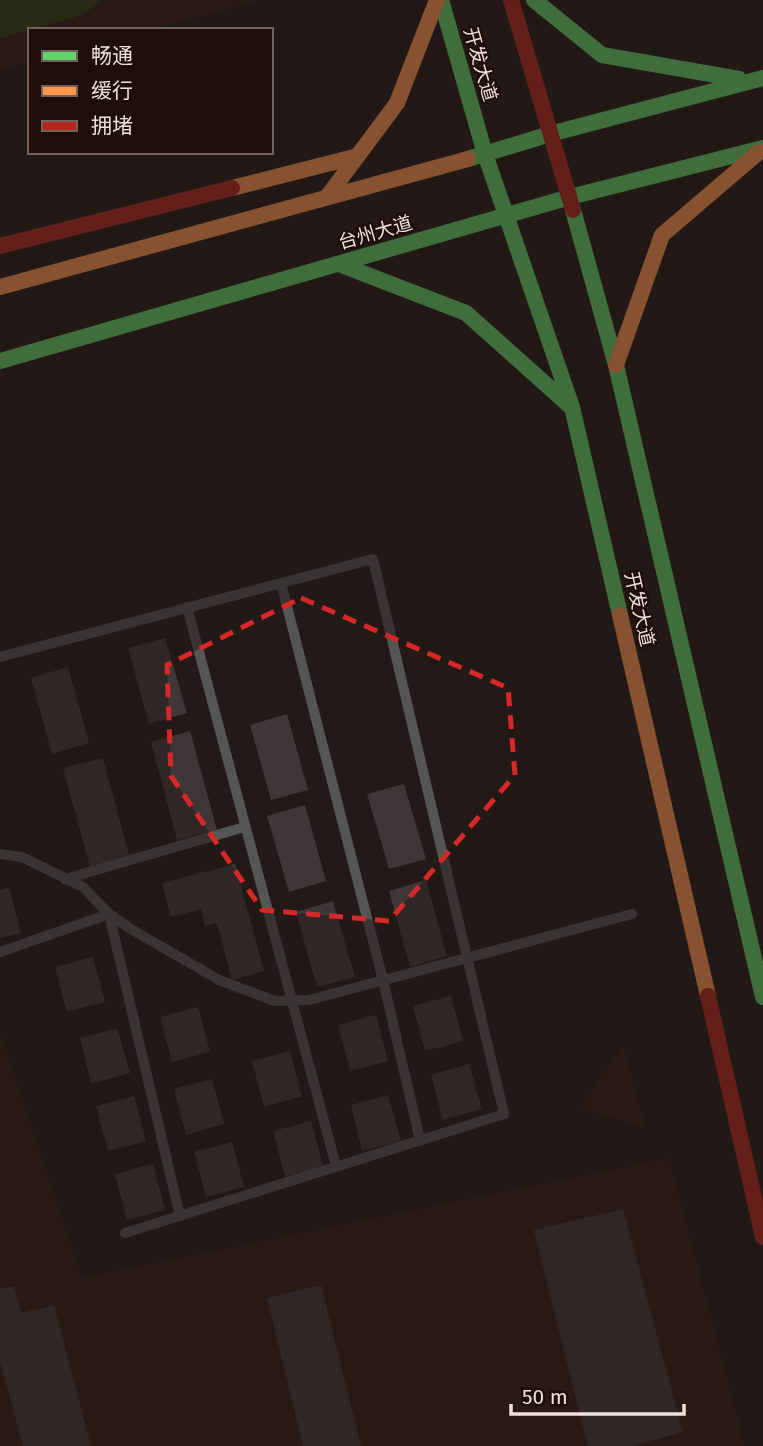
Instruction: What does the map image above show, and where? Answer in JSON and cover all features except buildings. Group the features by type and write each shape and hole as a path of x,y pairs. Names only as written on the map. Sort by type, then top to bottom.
{"main road":[{"name":"开发大道","path":"439,0 485,153 572,407 763,1237"},
{"path":"327,197 397,103 439,0"},
{"name":"开发大道","path":"511,0 570,197 616,365 763,997"},
{"path":"534,0 602,55 757,79"},
{"path":"0,287 757,79"},
{"path":"616,365 662,235 763,148"},
{"name":"台州大道","path":"0,361 570,197 763,148"},
{"path":"0,246 358,156"},
{"path":"339,264 466,313 572,407"}],"lane":[{"path":"0,657 373,559 503,1114 125,1233"},
{"path":"281,583 383,980 421,1140"},
{"path":"187,607 336,1166"},
{"path":"65,879 241,828"},
{"path":"0,854 22,857 82,887 109,914 131,929 219,980 275,1001 309,1000 632,914"},
{"path":"0,952 109,914"},
{"path":"109,914 180,1216"}],"highlighted area":[{"path":"301,598 508,688 515,775 389,921 262,910 171,776 167,665"}],"shaded area":[{"path":"0,0 262,0 157,28 28,28 28,63 0,70"},
{"path":"0,1032 82,1278 669,1158 745,1446 0,1446"},
{"path":"623,1045 645,1128 579,1108"}],"green space":[{"path":"0,0 102,0 82,15 0,38"}],"traffic: fast":[{"path":"441,0 485,154 572,407 620,615"},
{"path":"534,0 602,55 739,79"},
{"path":"468,159 550,134 763,78"},
{"path":"0,361 570,197 763,148"},
{"path":"573,210 616,365 763,997"},
{"path":"339,264 466,313 570,406"}],"traffic: slow":[{"path":"327,197 397,103 437,0"},
{"path":"616,365 662,235 759,152"},
{"path":"232,188 358,156"},
{"path":"0,287 468,159"},
{"path":"620,615 708,996"}],"traffic: jam":[{"path":"511,0 573,210"},
{"path":"0,246 232,188"},
{"path":"708,996 763,1237"}]}
